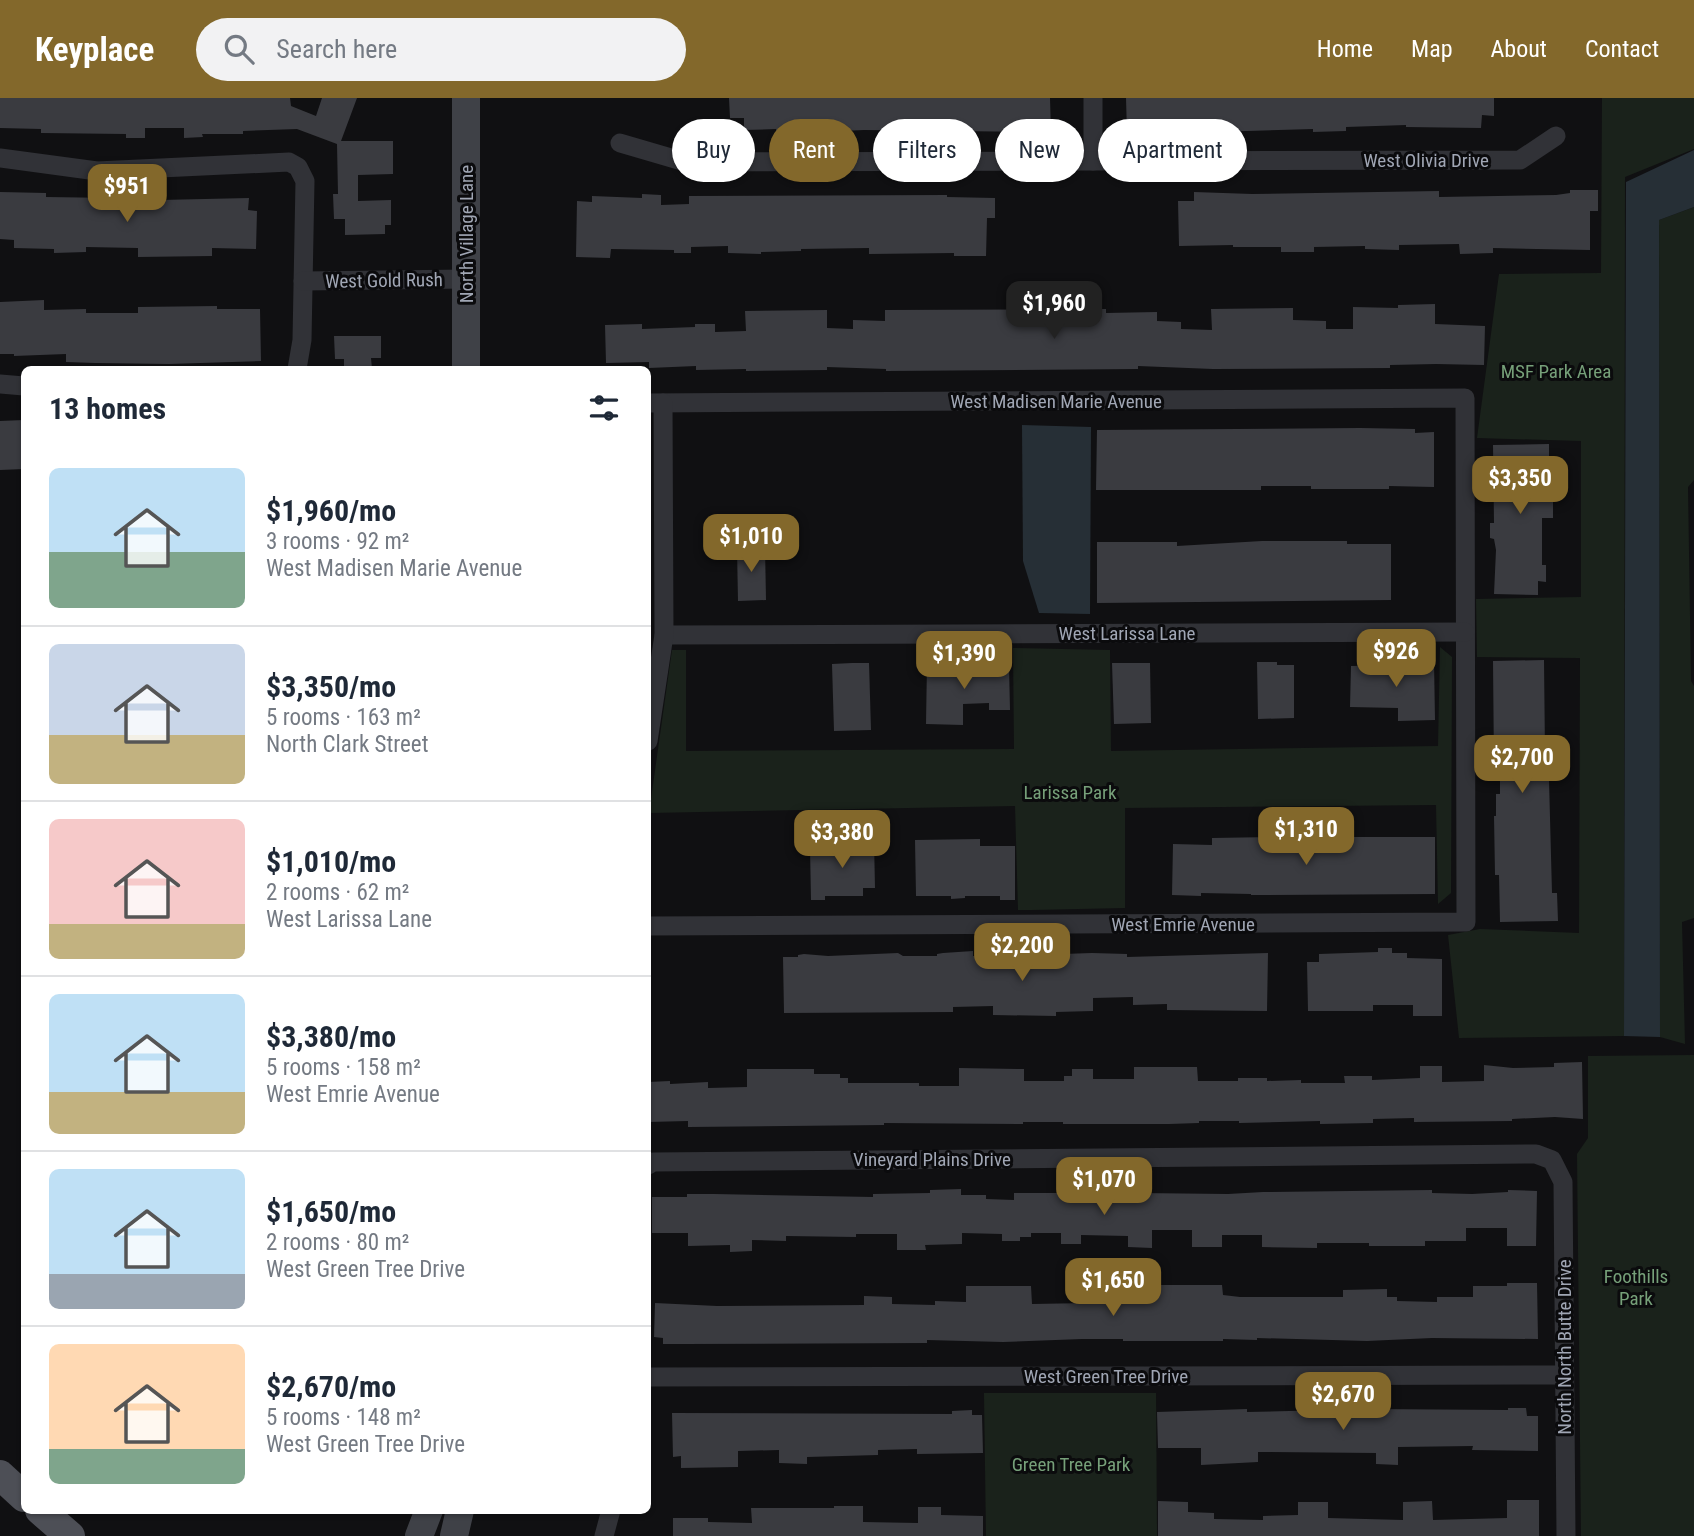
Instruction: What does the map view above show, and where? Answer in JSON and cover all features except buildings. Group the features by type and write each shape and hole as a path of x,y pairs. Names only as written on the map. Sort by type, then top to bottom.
{"main road":[{"path":"0,1475 21,1494"},
{"path":"45,1514 70,1536"}],"street":[{"name":"North Village Lane","path":"466,98 466,366"},
{"path":"1093,98 1093,161"},
{"name":"West Olivia Drive","path":"620,143 685,162 1520,160 1556,136"},
{"path":"0,158 97,171 289,162 298,167 305,181 302,340 298,366"},
{"name":"West Gold Rush","path":"303,281 466,279"},
{"path":"0,384 21,386"},
{"name":"West Madisen Marie Avenue","path":"655,403 1465,398 1465,632"},
{"path":"651,721 664,635 655,403"},
{"name":"West Larissa Lane","path":"664,635 1465,632"},
{"name":"West Emrie Avenue","path":"651,926 1466,922 1465,632"},
{"name":"Vineyard Plains Drive","path":"651,1163 1536,1154 1552,1160"},
{"name":"North North Butte Drive","path":"1552,1160 1563,1182 1566,1536"},
{"name":"West Green Tree Drive","path":"651,1377 1564,1375"},
{"path":"419,1536 427,1514"},
{"path":"454,1536 459,1514"},
{"path":"604,1536 610,1514"}],"green space":[{"name":"MSF Park Area","path":"1602,98 1694,98 1694,149 1625,177 1624,1036 1459,1038 1448,935 1480,929 1579,933 1580,658 1477,657 1476,599 1581,597 1581,441 1477,438 1499,274 1601,273"},
{"path":"1694,207 1694,480 1688,487 1691,681 1694,686 1694,918 1682,922 1685,1044 1660,1037 1659,220"},
{"name":"Larissa Park","path":"1440,647 1452,657 1451,893 1438,904 1436,805 1125,808 1125,908 1032,910 1018,910 1015,806 651,813 672,650 686,650 686,751 1014,749 1013,648 1110,650 1111,751 1438,746"},
{"name":"Foothills Park","path":"1694,1055 1694,1536 1581,1536 1577,1154 1588,1138 1588,1056"},
{"name":"Green Tree Park","path":"984,1393 1156,1393 1157,1536 986,1536"}],"shaded area":[{"path":"1694,150 1694,207 1659,220 1660,1037 1624,1036 1626,182"},
{"path":"1022,425 1091,427 1090,614 1039,613 1023,561"}]}
